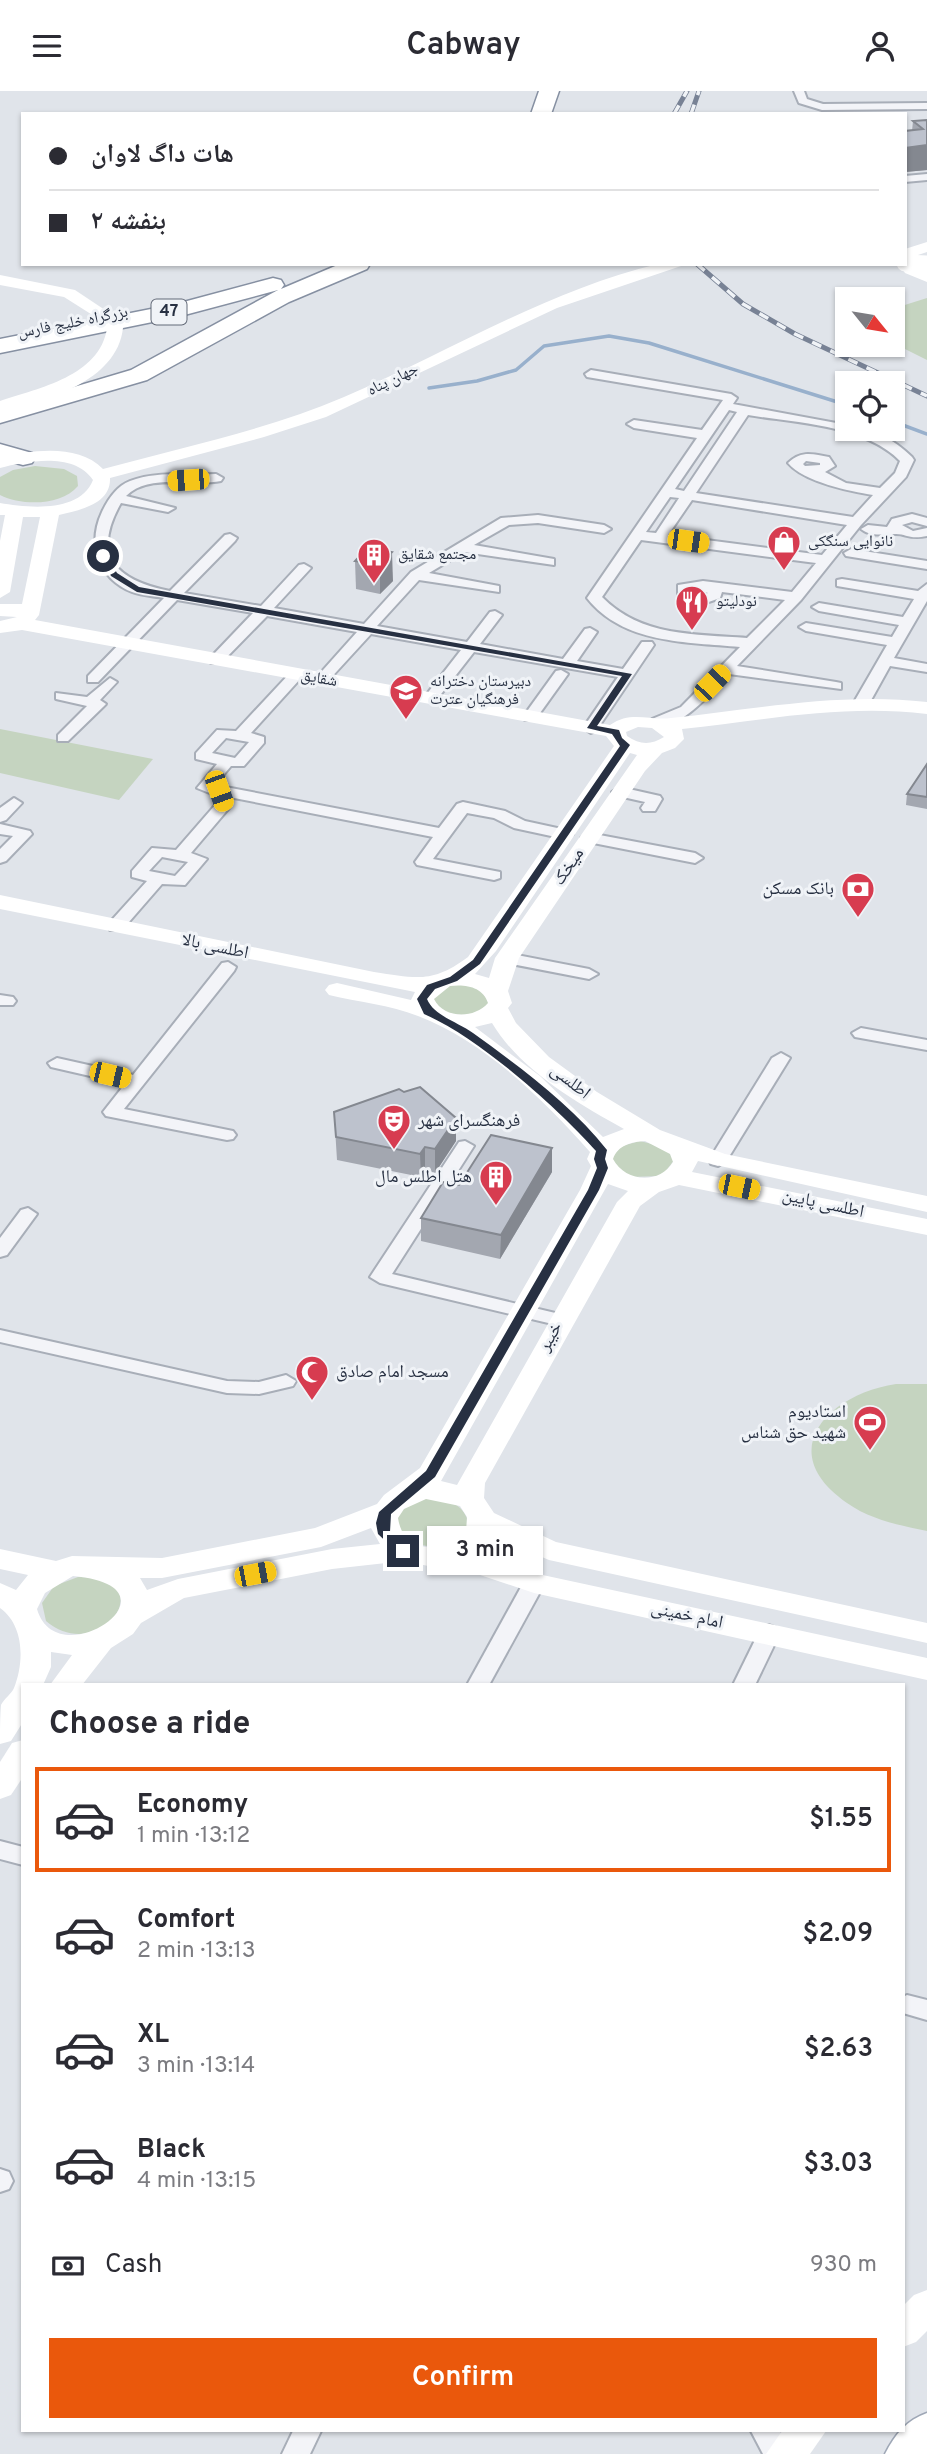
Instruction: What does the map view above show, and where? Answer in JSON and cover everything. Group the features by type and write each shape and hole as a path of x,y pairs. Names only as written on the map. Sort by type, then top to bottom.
{"highway":[{"path":"542,112 549,91"},
{"path":"560,112 566,91"},
{"name":"بزرگراه خلیج فارس","path":"0,337 175,303 300,266"},
{"name":"بزرگراه خلیج فارس","path":"0,346 227,298 329,266"},
{"path":"0,416 139,375 269,303 354,266"}],"main road":[{"path":"907,2454 927,2433"}],"street":[{"path":"799,91 807,104 838,110 926,101"},
{"path":"838,91 838,110"},
{"path":"913,91 926,101"},
{"path":"907,179 927,177"},
{"path":"907,261 911,253 927,247"},
{"path":"907,253 927,254"},
{"path":"907,263 927,264"},
{"path":"907,264 911,270 927,277"},
{"name":"جهان پناه","path":"93,469 318,398 548,290 619,266"},
{"name":"جهان پناه","path":"93,469 260,431 348,402 567,297 669,266"},
{"path":"0,280 69,293 100,312"},
{"path":"0,407 68,383 88,372 111,350 117,340 115,328"},
{"path":"591,374 642,383 633,394 727,405 835,427"},
{"path":"727,405 594,598 606,613 632,627 656,633 749,643"},
{"path":"660,537 745,410"},
{"path":"634,424 706,435"},
{"path":"663,734 796,597 825,560 862,525 883,493 901,474 907,460 886,441"},
{"path":"0,590 8,510 51,511 89,498 99,489 93,469 57,457 8,457"},
{"path":"811,471 842,486 883,493"},
{"path":"216,478 134,484 117,498 110,507 103,556 114,574 137,589 172,598 469,648 564,669 627,674"},
{"path":"667,492 862,525 883,531 896,529 927,540"},
{"path":"117,498 167,507"},
{"path":"0,627 25,619 51,511"},
{"path":"322,679 416,575 492,528 523,519 604,529"},
{"path":"896,529 895,524 901,520 927,522"},
{"path":"911,535 927,533"},
{"path":"638,535 825,560"},
{"path":"63,738 98,704 61,696 125,644 230,538"},
{"path":"461,547 549,562"},
{"path":"851,553 927,565"},
{"path":"216,660 304,568"},
{"path":"416,575 494,589"},
{"path":"842,583 925,592 916,616 896,642 862,702"},
{"path":"709,586 796,597"},
{"path":"819,607 916,616"},
{"name":"شقایق","path":"0,610 18,609 25,619 125,644 591,728 621,739 663,734"},
{"path":"433,695 495,615"},
{"path":"806,627 896,642"},
{"path":"530,717 590,632"},
{"path":"591,728 647,645"},
{"path":"885,661 927,668"},
{"path":"725,669 836,686"},
{"path":"240,736 296,675"},
{"path":"82,681 110,682 90,702"},
{"path":"663,734 862,702 927,708"},
{"path":"621,739 620,727 636,721 663,734 849,715 927,722"},
{"path":"222,733 259,740 239,763 226,761 201,756 222,733"},
{"name":"میخک","path":"497,1000 507,958 620,792 663,734"},
{"name":"میخک","path":"442,983 476,962 565,834 621,739"},
{"path":"226,761 205,788 443,834"},
{"path":"116,926 158,878 138,874 158,851 180,855 224,804 219,791"},
{"path":"620,792 654,799 649,808"},
{"path":"0,817 14,803"},
{"path":"494,875 423,862 463,807 499,814 520,825 695,858"},
{"path":"0,829 24,834 0,858"},
{"name":"اطلسی بالا","path":"0,902 374,979 442,983 478,981 497,1000"},
{"name":"اطلسی بالا","path":"0,918 439,1016"},
{"path":"507,958 589,974"},
{"path":"227,1135 112,1112 228,967"},
{"path":"442,983 422,999 439,1016 482,1018 497,1000"},
{"name":"اطلسی","path":"497,1000 509,1031 568,1082 618,1119 668,1141"},
{"name":"اطلسی","path":"439,1016 543,1092 574,1120 602,1159"},
{"path":"861,1033 927,1045"},
{"path":"718,1160 781,1058"},
{"path":"57,1063 137,1081"},
{"path":"403,1551 384,1534 382,1523 396,1503 430,1474 593,1190 602,1159 619,1138 631,1135 668,1141 686,1162 664,1181"},
{"name":"اطلسی پایین","path":"668,1141 718,1160 927,1204"},
{"path":"465,1146 380,1277 561,1320"},
{"name":"اطلسی پایین","path":"602,1159 622,1182 664,1181 739,1187 927,1227"},
{"name":"خیبر","path":"476,1509 471,1483 561,1320 630,1202 664,1181"},
{"path":"0,1251 28,1214"},
{"path":"0,1336 228,1387 260,1388 286,1381"},
{"path":"19,1612 58,1643 86,1644 100,1641 126,1626 134,1615 157,1598 178,1589 332,1559 403,1551 434,1558 450,1555 475,1541 481,1531 476,1509 439,1490 396,1503 321,1537 162,1568 72,1566 56,1571 31,1587 19,1612 36,1667 28,1683"},
{"name":"امام خمینی","path":"476,1509 549,1550 927,1633"},
{"name":"امام خمینی","path":"450,1555 534,1583 927,1669"},
{"path":"0,1559 56,1571"},
{"path":"105,1568 129,1582 135,1592 134,1615"},
{"path":"479,1683 534,1583"},
{"path":"745,1683 769,1633"},
{"path":"67,1683 100,1641"},
{"path":"0,1733 21,1699"},
{"path":"0,1787 21,1754"},
{"path":"0,1850 21,1855"},
{"path":"905,2329 927,2306"},
{"path":"296,2454 307,2432"},
{"path":"766,2432 778,2454"},
{"path":"785,2454 806,2432"}],"green space":[{"path":"927,298 927,360 905,349 905,305"},
{"path":"35,466 64,469 77,476 78,486 71,493 52,501 19,501 0,495 0,477 13,470"},
{"path":"0,729 153,759 119,800 0,773"},
{"path":"469,984 488,995 488,1005 482,1010 462,1015 435,1007 433,996 450,985"},
{"path":"640,1141 668,1148 675,1159 662,1176 630,1177 612,1162 612,1156 622,1146"},
{"name":"استادیوم شهید حق شناس","path":"896,1384 927,1384 927,1531 886,1521 856,1509 825,1483 814,1464 812,1445 818,1428 831,1412 850,1399"},
{"path":"424,1498 451,1502 461,1509 468,1521 465,1532 459,1539 450,1544 431,1546 401,1538 396,1514 403,1507"},
{"path":"78,1577 104,1580 117,1590 120,1603 115,1616 103,1627 86,1633 66,1632 46,1621 42,1603 54,1586"}],"building":[{"path":"927,120 927,145 907,148 907,131 923,129 913,121"},
{"path":"368,547 392,552 380,565 355,561"},
{"path":"927,764 927,797 907,794"},
{"path":"420,1087 456,1118 435,1149 425,1147 420,1154 336,1137 334,1112 399,1089 404,1092"},
{"path":"491,1135 552,1148 501,1235 421,1218 443,1182 459,1185"}],"waterway":[{"path":"429,388 477,381 516,370 544,346 609,336 649,343 835,401"},
{"path":"905,426 927,434"}],"railway":[{"path":"675,112 687,91"},
{"path":"692,112 699,91"},
{"path":"907,261 927,265"},
{"path":"699,266 743,304 795,334 927,396"}],"place":[{"name":"نانوایی سنگکی","path":"784,572"},
{"name":"مجتمع شقایق","path":"374,585"},
{"name":"نودلیتو","path":"692,632"},
{"name":"دبیرستان دخترانه فرهنگیان عترت","path":"406,721"},
{"name":"بانک مسکن","path":"858,919"},
{"name":"فرهنگسرای شهر","path":"394,1151"},
{"name":"هتل اطلس مال","path":"496,1207"},
{"name":"مسجد امام صادق","path":"312,1402"},
{"name":"استادیوم شهید حق شناس","path":"870,1452"}],"route":[{"path":"103,556 114,574 137,589 262,613 627,674 591,728 616,732 617,739 625,745 476,962 464,973 431,987 422,999 423,1005 433,1016 450,1021 470,1035 574,1120 602,1150 602,1168 593,1190 430,1474 393,1502 385,1512 382,1523 384,1534 403,1551"}]}
